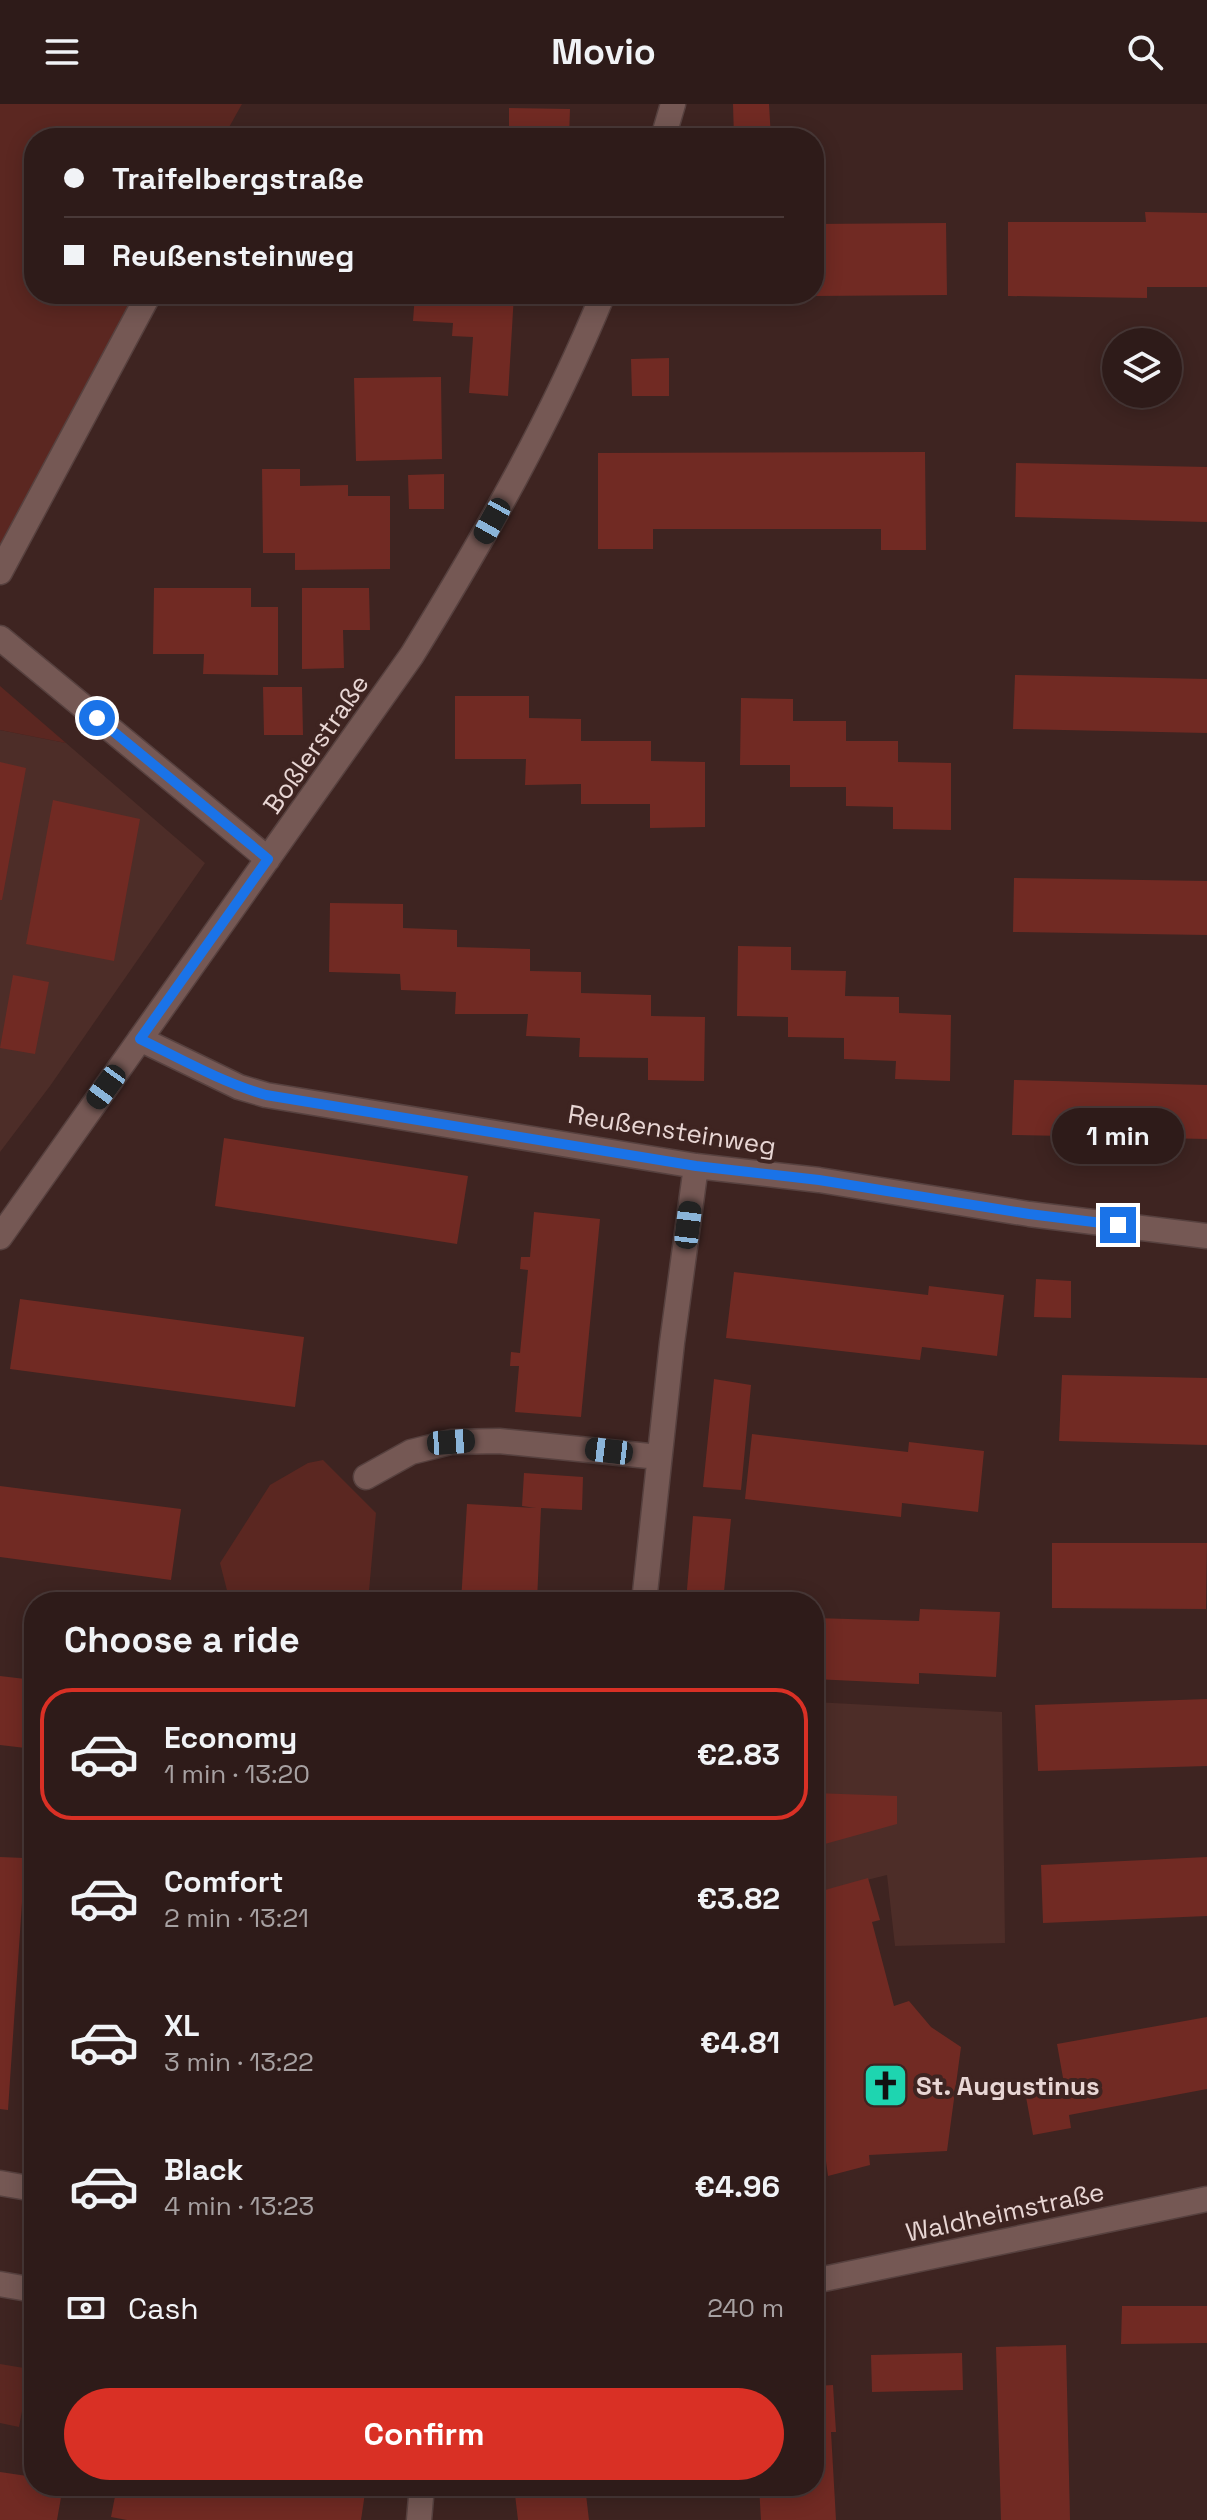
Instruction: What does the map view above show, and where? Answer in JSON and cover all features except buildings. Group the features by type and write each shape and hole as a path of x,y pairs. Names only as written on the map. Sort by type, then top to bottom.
{"street":[{"path":"666,128 673,104"},
{"path":"0,572 144,304"},
{"name":"Boßlerstraße","path":"0,1237 412,655 467,565 556,401 599,304"},
{"path":"0,638 268,859"},
{"name":"Reußensteinweg","path":"140,1039 239,1087 266,1095 696,1166 819,1180 1029,1214 1207,1236"},
{"path":"645,1592 696,1166"},
{"path":"366,1477 411,1452 462,1441 499,1441 659,1457"},
{"path":"0,2183 24,2187"},
{"name":"Waldheimstraße","path":"824,2279 1207,2199"},
{"path":"0,2284 24,2288"},
{"path":"419,2520 421,2496"}],"shaded area":[{"path":"0,104 242,104 229,128 24,128 24,304 132,304 0,550"},
{"path":"0,686 66,743 0,730"},
{"path":"0,730 66,743 205,863 50,1086 0,1152"},
{"path":"323,1460 376,1513 369,1592 227,1592 220,1563 270,1485 308,1463"},
{"path":"824,1703 1002,1712 1005,1943 895,1946 887,1875 824,1891"},
{"path":"0,2364 24,2368 24,2401 19,2427 0,2423"}],"place":[{"name":"St. Augustinus","path":"885,2086"}],"route":[{"path":"97,718 268,859 140,1039 192,1065 239,1087 266,1095 696,1166 819,1180 1118,1225"}]}
